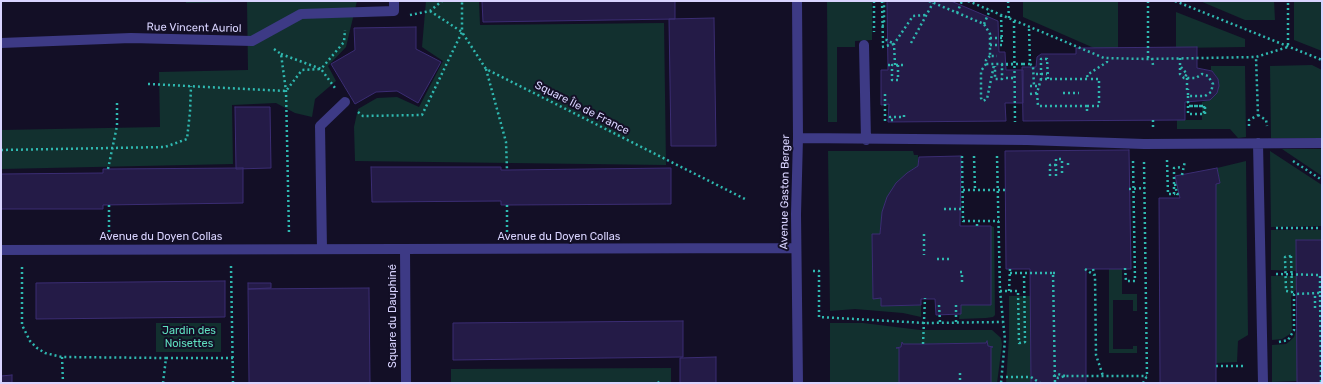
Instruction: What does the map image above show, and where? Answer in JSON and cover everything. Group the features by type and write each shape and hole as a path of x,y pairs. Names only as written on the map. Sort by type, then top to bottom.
{"street":[{"name":"Rue Vincent Auriol","path":"1,43 131,38 252,41 301,14 394,11 394,1"},
{"name":"Avenue Gaston Berger","path":"796,1 798,138 796,270 798,383"},
{"path":"864,45 866,140"},
{"path":"322,249 320,126 345,102"},
{"path":"798,138 837,137 866,140 1002,140 1167,143 1322,143"},
{"path":"1258,143 1263,383"},
{"name":"Avenue du Doyen Collas","path":"1,250 796,248"},
{"name":"Square du Dauphiné","path":"405,250 406,383"}],"path":[{"path":"260,37 281,54 321,69 345,102 363,116 422,115 462,32 462,1"},
{"path":"874,1 874,25"},
{"path":"882,1 882,53"},
{"path":"882,26 884,25 884,1 887,2"},
{"path":"929,1 984,24 990,38 990,56 986,60 991,64 1001,66 1002,79 995,79 991,64"},
{"path":"957,13 962,1"},
{"path":"968,1 1107,58 1256,58 1288,47"},
{"path":"976,1 979,6"},
{"path":"1008,1 1009,18"},
{"path":"1148,1 1148,58"},
{"path":"1175,1 1322,60"},
{"path":"1288,1 1288,47"},
{"path":"911,43 933,3"},
{"path":"984,24 990,10"},
{"path":"430,11 462,32 486,69 506,142 507,170"},
{"path":"898,79 894,44 913,16 926,15"},
{"path":"990,45 1002,45 1002,16"},
{"path":"1014,21 1016,123"},
{"path":"286,91 302,70 321,69 344,42 345,27"},
{"path":"1029,27 1030,64 1033,66 1034,86"},
{"path":"990,38 1002,38"},
{"path":"882,40 887,40 894,44"},
{"path":"882,47 894,44"},
{"path":"281,54 286,91 290,249"},
{"path":"990,56 997,56 994,56 991,64 988,98 984,101 981,98 981,71 991,64 1014,64"},
{"path":"1040,58 1048,58 1044,77 1040,71 1040,58"},
{"path":"1088,79 1087,75 1107,62 1107,58"},
{"path":"1152,58 1153,65"},
{"path":"1180,58 1180,74 1185,78 1205,74 1211,78 1213,84 1212,90 1207,95 1188,96"},
{"path":"1256,58 1258,115"},
{"path":"1041,60 1047,59 1047,71 1039,86 1038,106 1099,106 1099,79 1044,77"},
{"path":"1041,60 1044,77"},
{"path":"1040,71 1041,60"},
{"path":"991,64 1030,64"},
{"path":"991,64 1002,64 1002,79 995,79 991,64"},
{"path":"888,65 905,65"},
{"path":"896,66 892,80 898,79"},
{"path":"896,66 892,80 898,79"},
{"path":"1180,66 1187,74 1185,78 1188,96 1188,114 1205,114 1205,106 1189,106"},
{"name":"Square Île de France","path":"486,69 745,199"},
{"path":"1036,74 1047,74 1047,71"},
{"path":"1006,78 1015,78"},
{"path":"888,80 898,79"},
{"path":"148,84 286,91"},
{"path":"1,150 165,147 186,139 190,112 191,86"},
{"path":"1030,86 1039,86"},
{"path":"1196,95 1206,96 1214,89 1210,88"},
{"path":"1030,94 1038,93"},
{"path":"1063,93 1079,93"},
{"path":"885,94 885,121"},
{"path":"108,169 111,148 117,126 116,102"},
{"path":"1188,102 1191,114"},
{"path":"1087,106 1087,111"},
{"path":"892,120 890,120 890,117 904,117 904,115"},
{"path":"1258,115 1266,120 1266,128"},
{"path":"1250,129 1249,120 1258,115"},
{"path":"1167,143 1168,194 1174,194 1174,168 1184,167"},
{"path":"974,150 975,190"},
{"path":"997,151 1000,291 1005,340 1001,383"},
{"path":"1125,268 1126,280 1135,281 1133,154"},
{"path":"1182,175 1186,155"},
{"path":"962,157 963,221 999,221"},
{"path":"1062,162 1062,171"},
{"path":"1294,162 1322,180"},
{"path":"1050,176 1050,165 1056,165 1056,175 1056,163"},
{"path":"1143,383 1147,376 1144,176"},
{"path":"1173,176 1177,194 1180,194"},
{"path":"1129,189 1145,188"},
{"path":"963,190 1006,190"},
{"path":"109,205 109,214"},
{"path":"507,205 507,214"},
{"path":"944,209 963,209"},
{"path":"977,221 977,226"},
{"path":"1259,228 1322,228"},
{"path":"924,234 924,255"},
{"path":"22,250 22,325 30,342 36,348 45,353 62,357 233,358"},
{"path":"231,250 233,383"},
{"path":"1285,256 1291,256 1292,292 1286,291 1286,274 1285,256"},
{"path":"937,259 952,259"},
{"path":"1009,291 1010,269"},
{"path":"1085,269 1095,276"},
{"path":"1093,269 1095,276 1096,355 1103,376"},
{"path":"796,270 819,271 819,317 925,323 1003,322"},
{"path":"960,272 962,272 962,284"},
{"path":"1010,273 1058,274 1054,274 1055,383"},
{"path":"1053,273 1055,383"},
{"path":"1000,291 1018,290 1019,343 1025,342 1024,274"},
{"path":"1286,274 1321,275"},
{"path":"1321,275 1320,275 1320,293 1320,300 1320,305 1320,308 1321,331 1321,338 1321,346 1321,353 1321,361 1321,368 1321,376 1321,383 1320,348 1320,333 1320,325 1320,317 1320,310 1320,302 1321,275"},
{"path":"1273,342 1288,340 1294,330 1294,294 1320,293"},
{"path":"1315,296 1315,308"},
{"path":"923,344 925,298"},
{"path":"940,305 940,322"},
{"path":"956,305 956,322"},
{"path":"62,357 63,383"},
{"path":"164,383 166,358"},
{"path":"1216,366 1237,366"},
{"path":"960,373 960,382"},
{"path":"1054,376 1058,374 1065,376 1147,376"},
{"path":"1001,377 1031,377 1040,383"},
{"path":"658,383 661,379"}],"green space":[{"path":"186,1 357,1 346,47 328,66 336,81 315,99 312,117 295,113 276,103 232,105 233,164 1,169 1,130 160,127 159,72 248,70 247,2 186,3"},
{"path":"426,1 479,1 480,25 664,23 666,165 355,161 354,127 358,109 377,98 397,97 419,107 443,61 422,47"},
{"path":"827,1 872,1 872,40 855,41 855,47 837,47 837,122 828,122"},
{"path":"1023,1 1118,1 1118,48 1094,48 1023,17"},
{"path":"1200,1 1274,1 1275,20 1245,20"},
{"path":"1294,1 1322,1 1322,51 1294,40"},
{"path":"1176,12 1245,39 1245,47 1176,48"},
{"path":"1312,65 1322,70 1322,138 1271,138 1270,66"},
{"path":"1211,66 1245,66 1246,137 1238,138 1230,129 1177,129 1177,120 1202,120 1202,102 1210,100 1217,93 1219,83 1211,70"},
{"path":"1282,149 1322,149 1322,176"},
{"path":"828,151 913,151 914,155 918,155 918,166 907,173 909,176 880,227 880,234 872,234 873,298 881,298 881,306 921,305 921,317 903,313 855,309 830,311"},
{"path":"1270,151 1322,185 1322,226 1271,227"},
{"path":"1246,161 1248,335 1238,341 1237,362 1216,363 1216,184 1220,183 1217,168"},
{"path":"991,226 994,227 995,315 993,317 986,318 959,319 961,305 991,305"},
{"path":"1271,230 1322,230 1322,240 1296,240 1296,271 1271,270"},
{"path":"1109,269 1122,269 1122,294 1137,294 1137,311 1133,311 1133,300 1113,300 1113,349 1133,349 1133,346 1137,346 1137,353 1109,353"},
{"path":"1271,276 1296,276 1297,289 1292,293 1291,298 1292,330 1290,334 1282,339 1272,340"},
{"path":"1009,296 1030,296 1031,383 1006,383 1009,337"},
{"name":"Jardin des Noisettes","path":"156,323 221,323 221,352 156,352"},
{"path":"830,323 863,323 920,330 992,330 1001,338 1002,345 997,383 991,383 991,347 993,347 988,346 987,341 986,343 926,344 903,344 902,342 901,347 896,348 899,348 899,383 830,383"},
{"path":"1297,327 1297,381 1272,382 1272,345 1286,344 1294,337"},
{"path":"671,368 671,383 451,383 451,369"}],"building":[{"path":"482,1 675,1 675,19 483,22"},
{"path":"887,1 951,1 998,21 999,52 1005,52 1006,70 1023,70 1023,103 1005,103 1006,121 888,122 889,104 881,105 881,70 888,70"},
{"path":"714,18 716,146 671,146 669,19"},
{"path":"416,27 416,49 441,62 418,103 397,91 376,92 355,104 331,64 355,50 354,28"},
{"path":"1197,47 1197,68 1212,71 1218,79 1219,86 1217,93 1210,100 1185,102 1185,120 1023,121 1022,67 1036,67 1037,57 1041,54 1076,54 1076,48"},
{"path":"235,107 270,107 271,168 236,169"},
{"path":"1129,150 1131,269 1086,269 1086,383 1031,383 1030,269 1006,269 1005,151"},
{"path":"961,156 960,226 991,226 991,305 961,305 961,314 936,315 935,299 921,299 921,305 881,306 881,298 873,299 872,234 880,234 882,212 887,197 896,183 918,166 919,157"},
{"path":"371,167 501,167 501,170 671,168 671,204 501,205 501,201 372,202"},
{"path":"243,168 243,203 103,205 103,209 1,209 1,174 103,173 103,169"},
{"path":"1217,168 1220,183 1216,184 1216,383 1160,383 1159,198 1180,198 1175,176"},
{"path":"1296,240 1322,240 1322,383 1297,383"},
{"path":"225,281 225,317 36,319 36,283"},
{"path":"248,283 271,283 271,288 248,289"},
{"path":"369,288 370,383 249,383 248,289"},
{"path":"683,321 683,357 453,360 453,323"},
{"path":"987,341 988,346 993,347 991,347 991,383 899,383 899,348 896,348 901,347 902,342 903,344 926,344 986,343"},
{"path":"716,357 716,383 680,383 680,358"},
{"path":"12,375 12,383 1,383 1,376"}]}
